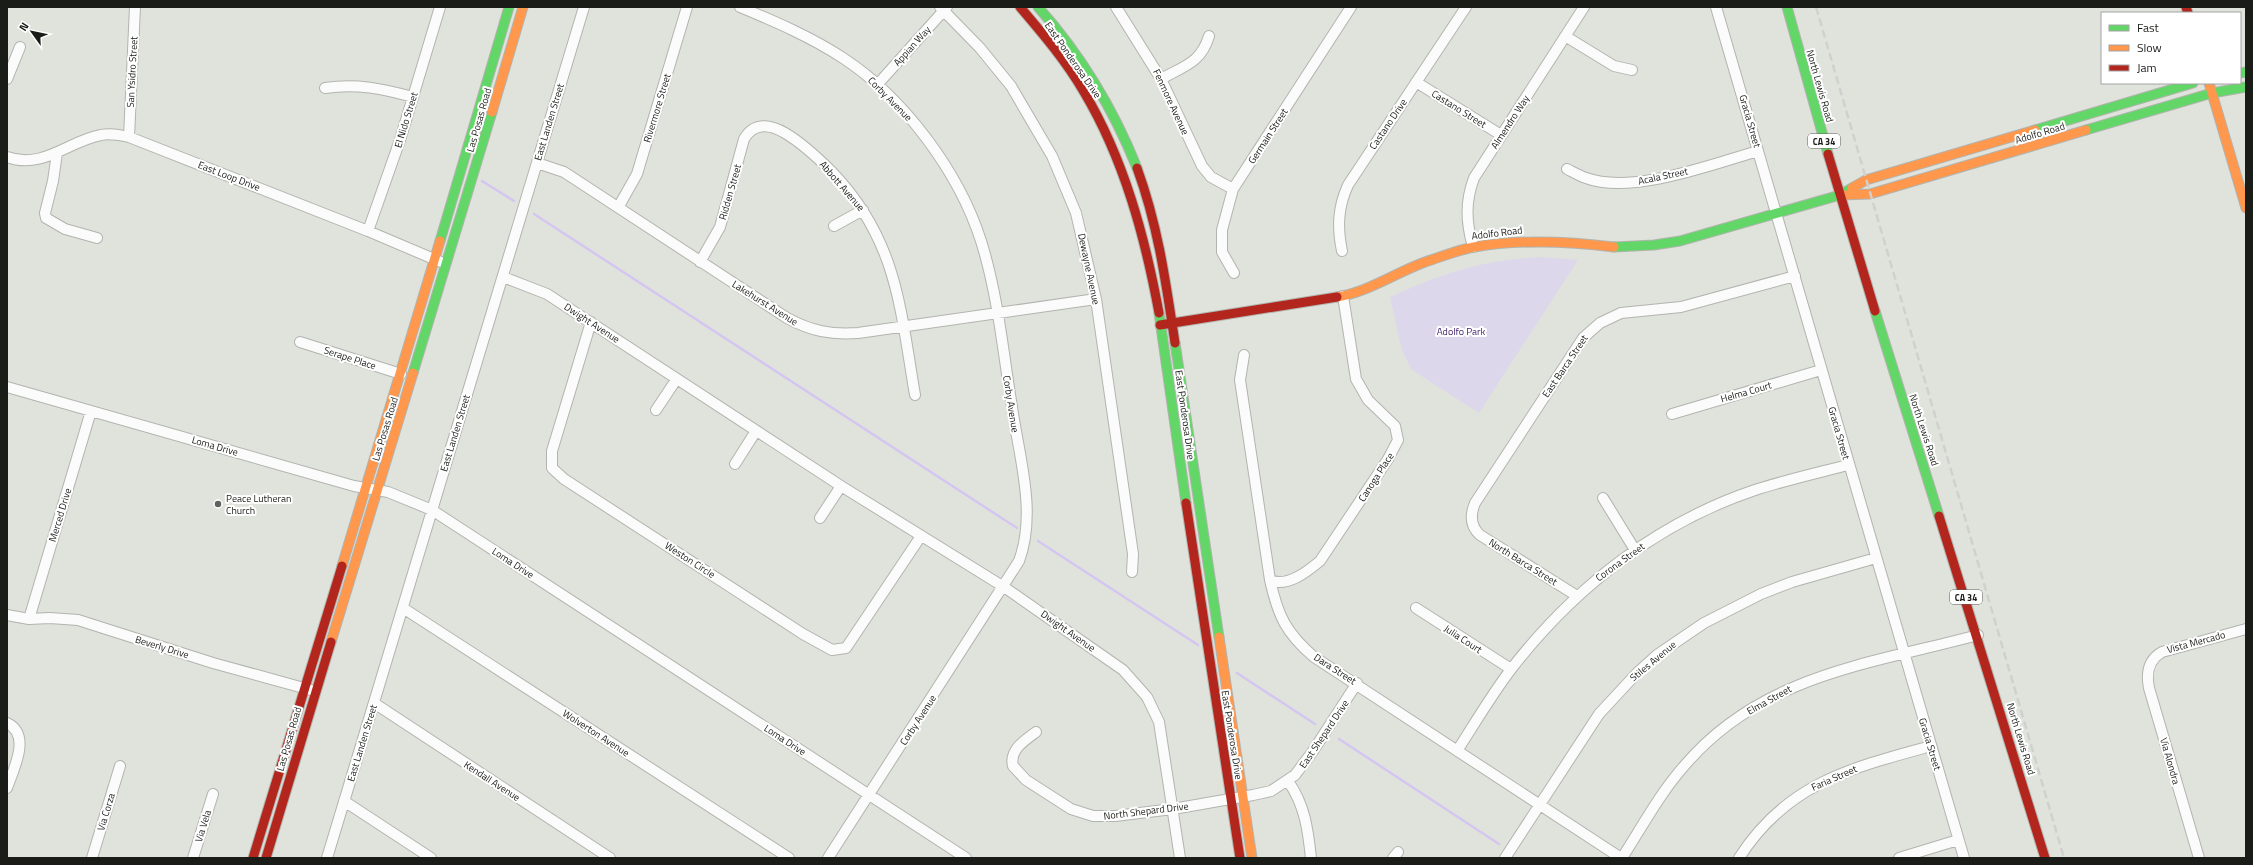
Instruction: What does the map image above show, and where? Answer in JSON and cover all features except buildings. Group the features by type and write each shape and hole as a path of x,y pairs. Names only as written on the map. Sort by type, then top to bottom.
{"main road":[{"name":"Las Posas Road","path":"253,858 401,374 509,7"},
{"name":"Las Posas Road","path":"266,858 315,691 523,7"},
{"name":"East Ponderosa Drive","path":"1020,7 1047,39 1084,91 1102,125 1135,209 1146,251 1160,325 1240,858"},
{"name":"East Ponderosa Drive","path":"1038,7 1079,59 1095,84 1134,163 1154,223 1172,323 1252,858"},
{"name":"North Lewis Road","path":"1787,7 1882,337 1978,635 2045,858"},
{"name":"Adolfo Road","path":"1160,325 1343,296 1375,285 1423,263 1473,247 1540,240 1617,247 1654,245 1703,236 1840,195 1866,180 2190,84"},
{"path":"2209,84 2246,208"},
{"name":"Adolfo Road","path":"1840,195 1870,194 2212,93 2246,87"}],"street":[{"name":"San Ysidro Street","path":"129,137 135,7"},
{"name":"El Nido Street","path":"368,231 413,97 440,7"},
{"name":"East Landen Street","path":"327,858 584,7"},
{"name":"Rivermore Street","path":"619,206 637,174 687,7"},
{"name":"Corby Avenue","path":"740,7 782,24 824,46 878,85 910,118 949,172 958,188 981,240 998,313 1026,508 1026,543 1019,561 1004,587 828,858"},
{"name":"Fenmore Avenue","path":"1116,7 1161,79 1202,166 1211,177 1233,189"},
{"name":"Germain Street","path":"1234,274 1222,252 1222,230 1233,189 1351,7"},
{"name":"Castano Drive","path":"1342,251 1338,222 1344,194 1354,175 1466,7"},
{"name":"Almendro Way","path":"1473,247 1467,218 1469,193 1478,170 1584,7"},
{"name":"Gracia Street","path":"1716,7 1777,213 1902,652 1964,858"},
{"name":"Appian Way","path":"878,85 944,8"},
{"name":"Dewayne Avenue","path":"944,8 1010,86 1052,156 1069,194 1080,227 1096,299 1133,554 1132,572"},
{"path":"1161,79 1198,58 1205,48 1209,36"},
{"path":"1565,36 1614,66 1632,70"},
{"path":"7,79 20,47"},
{"name":"Castano Street","path":"1416,82 1501,135"},
{"path":"325,88 345,85 371,86 413,97"},
{"name":"Abbott Avenue","path":"760,126 770,126 780,130 810,152 839,180 864,210 881,242 891,268 899,299 915,395"},
{"name":"Ridden Street","path":"700,262 720,227 744,139 752,129 760,126"},
{"name":"East Loop Drive","path":"7,157 19,160 37,160 95,136 106,134 129,137 368,231 446,264"},
{"name":"Acala Street","path":"1567,169 1587,178 1600,181 1635,182 1677,174 1758,151"},
{"path":"57,153 53,181 45,213 46,218 54,224 80,234 97,238"},
{"name":"Lakehurst Avenue","path":"537,163 564,172 619,206 700,262 787,318 815,331 840,334 903,327 1096,299"},
{"path":"834,226 864,210"},
{"name":"East Barca Street","path":"1473,525 1471,518 1475,503 1569,358 1593,327 1620,313 1681,307 1795,276"},
{"name":"Dwight Avenue","path":"503,277 540,290 591,322 676,380 841,486 1004,587 1123,670 1139,686 1153,708 1159,722 1180,858"},
{"name":"Canoga Place","path":"1270,580 1276,583 1292,579 1308,570 1320,560 1341,531 1388,459 1398,440 1395,426 1368,400 1356,379 1343,296"},
{"name":"Weston Circle","path":"591,322 552,451 552,468 564,478 803,634 832,650 846,648 921,536"},
{"name":"Serape Place","path":"300,342 401,374"},
{"name":"Dara Street","path":"1244,355 1240,380 1270,580 1276,607 1281,620 1300,645 1314,657 1621,858"},
{"name":"Helma Court","path":"1672,414 1821,370"},
{"path":"656,410 676,380"},
{"name":"Loma Drive","path":"7,387 365,488 401,496 432,510 966,858"},
{"name":"Merced Drive","path":"29,619 91,411"},
{"path":"735,464 756,431"},
{"name":"Corona Street","path":"1457,751 1511,669 1545,628 1577,596 1635,550 1699,514 1747,494 1848,465"},
{"path":"820,518 841,486"},
{"path":"1603,498 1635,550"},
{"name":"North Barca Street","path":"1473,525 1480,535 1577,596"},
{"name":"Stiles Avenue","path":"1505,858 1540,805 1581,738 1604,708 1637,673 1678,639 1717,615 1760,594 1792,582 1876,558"},
{"name":"Wolverton Avenue","path":"403,608 789,858"},
{"name":"Julia Court","path":"1416,608 1511,669"},
{"name":"Beverly Drive","path":"7,614 29,619 50,618 78,620 213,663 315,691"},
{"name":"Vista Mercado","path":"2150,663 2162,652 2246,629"},
{"name":"Elma Street","path":"1621,858 1674,778 1699,750 1727,726 1762,702 1806,681 1902,652 1978,635"},
{"name":"Via Alondra","path":"2150,663 2148,671 2149,688 2199,858"},
{"name":"East Shepard Drive","path":"1243,797 1271,791 1288,781 1300,770 1357,684"},
{"name":"Kendall Avenue","path":"374,704 610,858"},
{"path":"7,723 15,729 19,736 20,748 7,788"},
{"name":"North Shepard Drive","path":"1036,732 1017,748 1013,757 1013,766 1022,777 1071,809 1100,817 1173,809 1243,797"},
{"name":"Faria Street","path":"1739,858 1755,836 1784,807 1823,781 1862,765 1931,746"},
{"name":"Via Corza","path":"92,858 120,766"},
{"path":"1288,781 1295,791 1305,816 1311,858"},
{"name":"Via Vela","path":"193,858 213,794"},
{"path":"344,801 430,858"},
{"path":"1899,858 1958,840"}],"green space":[{"name":"Adolfo Park","path":"1541,257 1578,260 1479,413 1412,370 1402,351 1390,297 1428,281 1464,269 1500,261"}],"waterway":[{"path":"482,181 514,201"},
{"path":"534,214 1017,528"},
{"path":"1038,541 1198,645"},
{"path":"1237,673 1315,724"},
{"path":"1339,739 1499,844"}],"railway":[{"path":"1816,7 2064,858"}],"traffic: fast":[{"path":"440,241 509,7"},
{"path":"1038,7 1054,25 1095,83 1128,146 1137,168"},
{"path":"1787,7 1828,154"},
{"path":"2241,73 2246,72"},
{"path":"2035,130 2190,84"},
{"path":"2086,130 2212,93 2246,87"},
{"path":"413,373 492,112"},
{"path":"1614,247 1654,245 1680,241 1840,195 1852,188"},
{"path":"1875,311 1939,516"},
{"path":"1159,313 1186,503"},
{"path":"1175,343 1219,637"}],"traffic: slow":[{"path":"492,112 523,7"},
{"path":"2209,84 2246,208"},
{"path":"1852,188 1866,180 2035,130"},
{"path":"1842,195 1870,194 2086,130"},
{"path":"342,566 440,241"},
{"path":"1337,297 1371,287 1414,266 1474,247 1492,244 1527,242 1579,243 1614,247"},
{"path":"331,642 413,373"},
{"path":"1219,637 1252,858"}],"traffic: jam":[{"path":"1020,7 1070,69 1084,92 1111,144 1122,171 1140,227 1159,313"},
{"path":"2186,7 2188,12"},
{"path":"1828,154 1875,311"},
{"path":"1137,168 1151,211 1156,233 1165,276 1175,343"},
{"path":"1160,325 1337,297"},
{"path":"1186,503 1240,858"},
{"path":"1939,516 2045,858"},
{"path":"253,858 342,566"},
{"path":"266,858 331,642"}],"place":[{"name":"Peace Lutheran Church","path":"218,504"}]}
